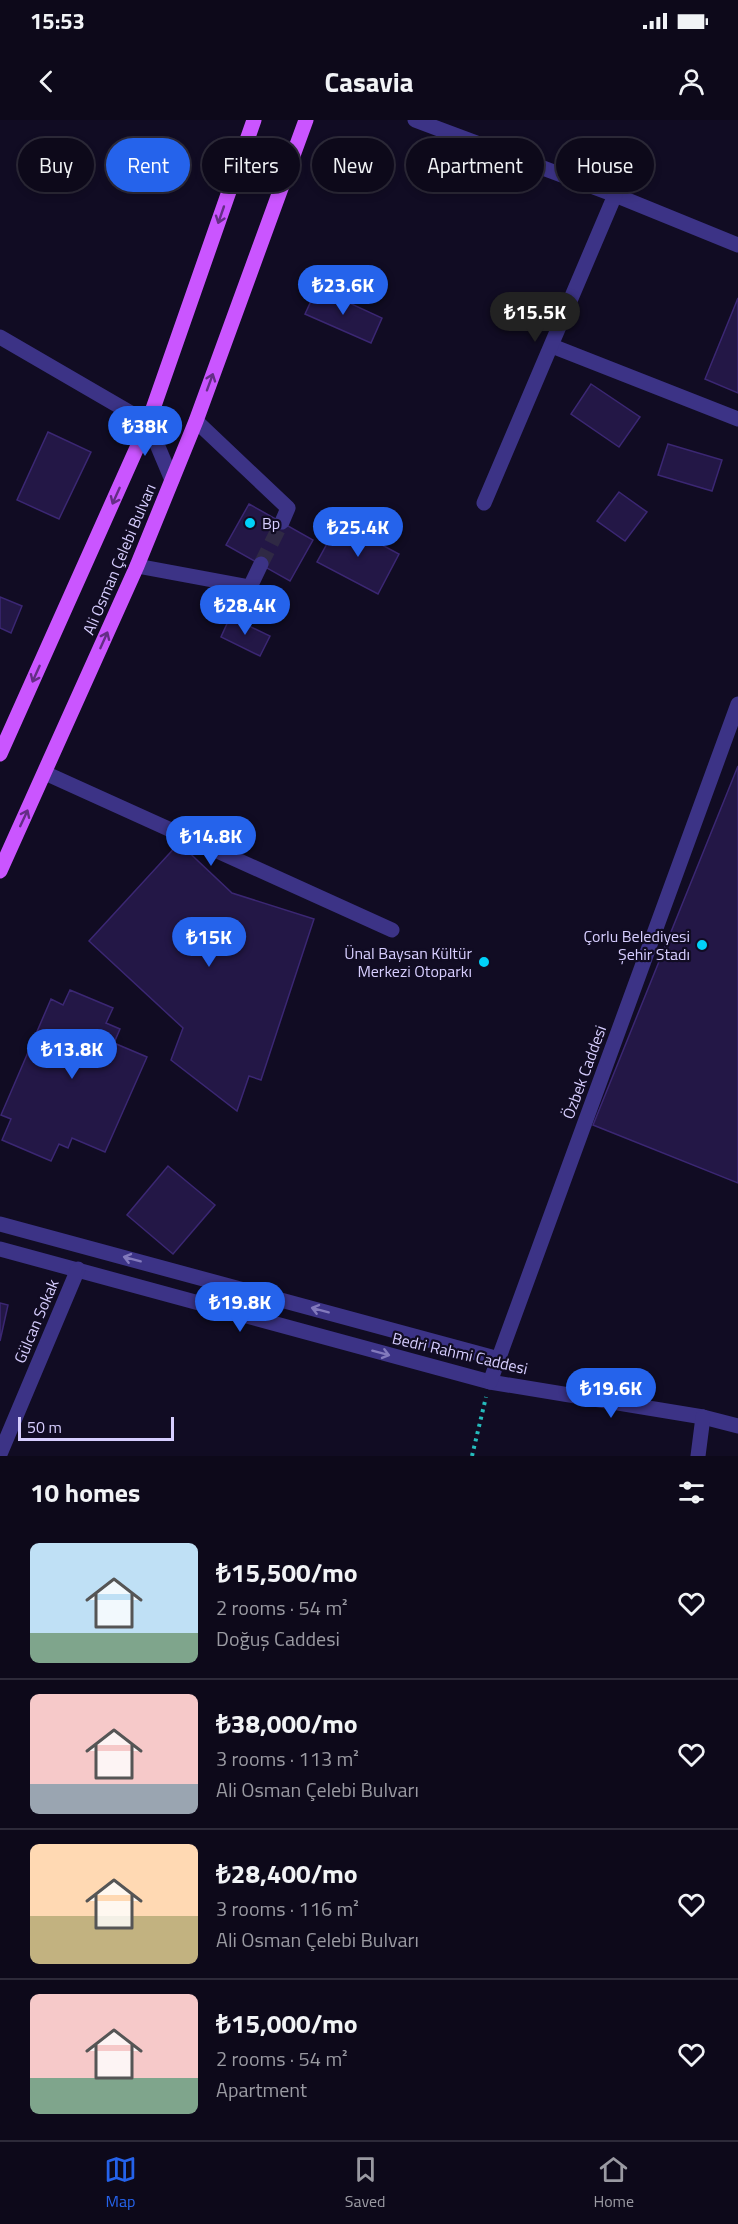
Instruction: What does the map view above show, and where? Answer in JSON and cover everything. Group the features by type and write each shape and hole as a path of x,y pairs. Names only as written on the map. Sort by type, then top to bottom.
{"main road":[{"name":"Ali Osman Çelebi Bulvarı","path":"0,754 148,423 254,120"},
{"name":"Ali Osman Çelebi Bulvarı","path":"0,871 137,566 196,421 306,120"}],"street":[{"path":"415,120 615,195 738,245"},
{"path":"484,503 615,195"},
{"path":"0,337 148,423 172,480"},
{"path":"552,346 738,419"},
{"path":"196,421 288,508 282,522"},
{"path":"137,566 250,587 261,564"},
{"name":"Özbek Caddesi","path":"490,1382 738,704"},
{"path":"45,773 392,930"},
{"name":"Bedri Rahmi Caddesi","path":"0,1224 499,1359"},
{"name":"Bedri Rahmi Caddesi","path":"0,1249 490,1382 738,1426"},
{"name":"Gülcan Sokak","path":"0,1454 78,1269"},
{"path":"352,1345 361,1321"},
{"path":"698,1456 703,1418"}],"path":[{"path":"472,1456 490,1382"}],"building":[{"path":"317,288 382,318 371,343 305,314"},
{"path":"738,298 738,393 705,379"},
{"path":"591,384 640,417 619,447 571,414"},
{"path":"48,432 91,452 59,519 17,500"},
{"path":"668,444 722,460 712,491 658,475"},
{"path":"619,492 647,512 625,541 597,521"},
{"path":"249,504 313,540 290,581 226,545"},
{"path":"339,522 399,554 378,594 317,562"},
{"path":"0,597 22,606 11,633 0,628"},
{"path":"230,617 270,636 260,656 221,637"},
{"name":"Çorlu Belediyesi Şehir Stadı","path":"738,766 738,1183 593,1125"},
{"path":"179,843 232,893 314,919 261,1080 249,1076 237,1111 171,1060 183,1028 89,941"},
{"path":"70,990 113,1008 106,1023 120,1029 114,1043 147,1057 105,1152 72,1138 68,1148 59,1144 51,1161 2,1140 11,1119 1,1115 51,999 63,1005"},
{"path":"168,1166 215,1205 173,1254 127,1215"},
{"path":"0,1303 8,1305 0,1341"}],"tunnel":[{"path":"261,564 282,522"}],"place":[{"name":"Bp","path":"250,523"},
{"name":"Çorlu Belediyesi Şehir Stadı","path":"702,945"},
{"name":"Ünal Baysan Kültür Merkezi Otoparkı","path":"484,962"}]}
